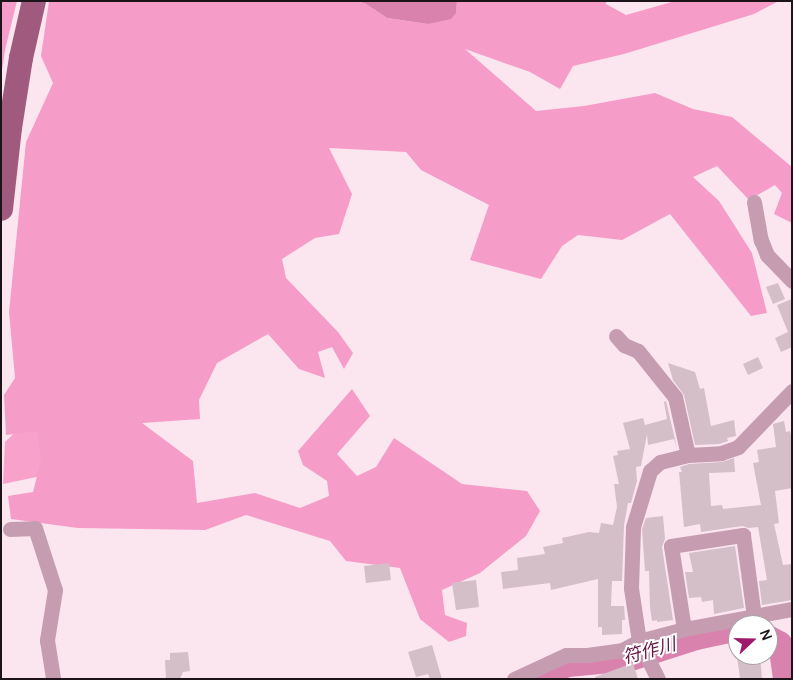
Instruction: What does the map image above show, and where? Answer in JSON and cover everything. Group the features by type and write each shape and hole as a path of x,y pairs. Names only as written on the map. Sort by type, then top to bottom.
{"main road":[{"path":"1,209 10,128 21,58 34,1"}],"street":[{"path":"754,202 761,240 767,255 792,281"},
{"path":"616,336 624,345 638,350 675,397 688,455"},
{"path":"655,674 639,642 631,588 633,527 650,471 660,462 688,455 721,453 738,447 792,391"},
{"path":"10,529 35,528 52,576 55,590 47,640 53,679"},
{"path":"684,629 671,546 742,534 754,615"},
{"path":"759,615 792,609"},
{"path":"514,679 566,655 599,654 622,650 639,642 684,629 728,621"}],"shaded area":[{"path":"1,1 17,1 5,50 1,77"},
{"path":"49,1 357,1 366,4 387,18 428,24 456,13 457,1 606,1 606,4 626,15 675,1 779,1 754,14 624,54 573,66 560,89 530,72 465,49 536,111 584,106 655,93 693,109 732,117 792,167 792,223 774,214 782,193 775,185 749,200 717,166 693,177 719,201 752,253 767,313 751,316 670,214 622,240 578,235 562,246 541,279 470,260 489,205 421,170 406,152 329,148 352,194 339,234 315,238 282,259 286,278 338,332 353,353 344,369 332,347 318,352 325,378 299,369 268,334 217,363 199,400 200,419 142,423 193,461 197,503 255,493 300,508 329,496 327,481 303,465 298,451 352,389 370,416 337,454 357,476 376,467 394,438 462,484 527,491 540,511 526,536 480,573 442,590 445,615 467,623 466,636 449,642 420,619 400,568 346,561 330,541 246,515 205,530 78,528 11,519 8,496 33,492 41,460 37,431 6,435 4,395 15,378 9,312 26,142 53,83 41,56"},
{"path":"357,1 457,1 456,13 451,19 428,24 387,18 366,4"},
{"path":"37,411 46,475 3,484 5,442"}],"building":[{"path":"778,283 785,299 773,304 766,287"},
{"path":"792,299 792,347 781,352 775,338 788,332 777,305"},
{"path":"758,357 763,368 748,375 743,364"},
{"path":"668,363 695,372 700,389 704,388 711,426 734,420 736,436 727,438 728,441 719,444 695,445 684,395 673,380"},
{"path":"666,401 677,448 674,439 648,445 647,434 641,466 636,467 637,481 631,503 628,503 624,525 622,581 612,581 611,606 624,606 625,620 622,620 622,634 602,635 602,627 598,627 598,579 551,590 550,583 503,589 501,572 518,570 517,558 545,554 543,547 563,543 562,538 589,532 599,533 601,523 613,525 617,507 614,484 619,484 613,456 618,455 617,451 630,449 623,423 643,418 645,425 667,419 664,402"},
{"path":"784,421 786,432 790,431 792,439 792,488 775,491 779,523 774,524 783,565 792,564 792,600 762,605 759,581 767,580 758,527 749,528 742,526 701,532 700,524 684,527 679,472 682,472 680,467 689,464 722,462 734,458 735,472 709,473 711,506 722,505 723,509 761,505 753,463 759,462 757,450 776,447 773,424"},
{"path":"663,516 665,539 662,547 673,620 657,622 657,620 652,621 649,571 645,571 642,529 646,518"},
{"path":"735,546 744,608 714,614 713,600 702,602 701,597 689,598 685,572 693,572 689,553"},
{"path":"389,563 391,580 366,583 364,566"},
{"path":"476,580 479,607 456,610 452,583"},
{"path":"432,645 442,679 430,679 428,674 416,677 408,652"},
{"path":"188,652 190,671 183,672 180,679 166,679 165,660 170,660 170,653"},
{"path":"633,663 638,679 595,679 595,677"},
{"path":"738,665 761,665 762,679 740,679"}],"waterway":[{"name":"符作川","path":"532,679 568,664 631,658 696,637 728,630"},
{"name":"符作川","path":"778,643 782,650 786,679"}]}
